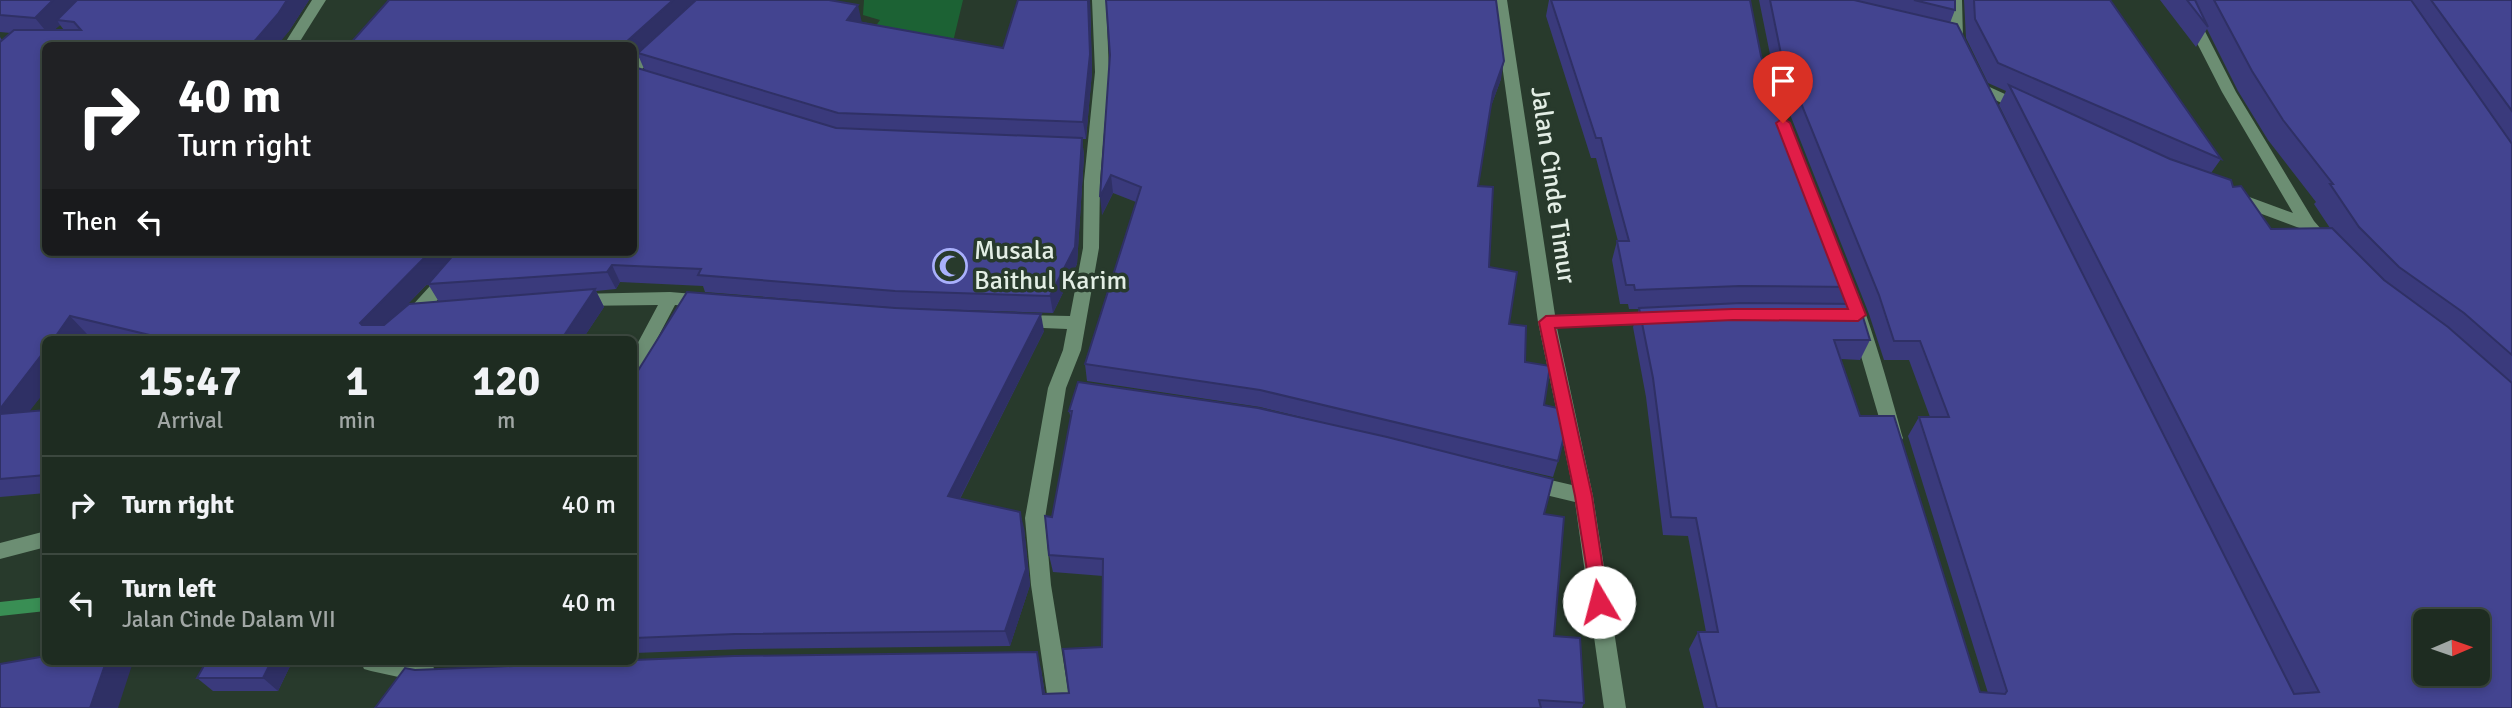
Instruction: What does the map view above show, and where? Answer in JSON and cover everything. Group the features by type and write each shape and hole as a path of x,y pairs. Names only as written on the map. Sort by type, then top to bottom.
{"street":[{"path":"293,42 319,0"},
{"path":"1059,708 1045,658 1035,518 1057,388 1072,350 1091,248 1092,181 1102,72 1099,0"},
{"name":"Jalan Cinde Timur","path":"1500,0 1546,322 1584,496 1615,708"},
{"path":"1955,0 1949,37 1969,64 1995,114"},
{"path":"2182,0 2229,92 2308,225 2336,254"},
{"path":"638,74 674,31"},
{"path":"1983,89 2043,117"},
{"path":"1073,147 1097,148"},
{"path":"2217,192 2308,225"},
{"path":"1834,252 1851,315 1900,457"},
{"path":"388,336 416,313 467,256"},
{"path":"637,360 670,298"},
{"path":"560,301 670,298 720,303"},
{"path":"416,313 442,311"},
{"path":"1546,322 1680,317"},
{"path":"1009,321 1076,323"},
{"path":"1057,388 1082,390"},
{"path":"1506,478 1584,496"},
{"path":"0,551 42,540"},
{"path":"388,665 437,674"}],"green space":[{"path":"864,0 963,0 952,46 866,40 880,20 863,15"}],"building":[{"path":"0,0 53,0 35,18 0,15"},
{"path":"77,0 287,0 254,42 42,42 42,256 426,256 360,323 362,325 384,325 409,304 595,289 564,336 154,336 70,316 56,336 42,336 42,354 0,409 0,42 14,30 81,30 74,22 57,20"},
{"path":"389,0 673,0 626,42 352,42"},
{"path":"696,0 829,0 858,5 847,20 1003,48 1018,0 1088,0 1090,54 1083,122 838,113 638,53"},
{"path":"1106,0 1496,0 1504,61 1493,92 1478,186 1493,187 1489,267 1517,272 1509,324 1526,326 1525,362 1550,366 1544,405 1562,409 1566,428 1558,461 1260,390 1085,364 1141,187 1111,175 1100,197 1110,55"},
{"path":"1551,0 1750,0 1761,56 1853,287 1740,286 1635,290 1634,285 1626,285 1617,241 1629,241 1601,138 1596,138"},
{"path":"1770,0 1854,0 1957,24 2294,694 2319,692 2009,85 2170,159 2231,180 2233,187 2241,186 2271,229 2332,228 2384,280 2448,327 2512,383 2512,708 1717,708 1698,632 1718,632 1696,518 1671,517 1653,378 1639,308 1741,303 1859,304 1870,340 1834,340 1860,416 1894,416 1980,692 2005,694 2007,691 1919,417 1949,417 1920,341 1894,341 1879,295 1781,54"},
{"path":"1914,0 1955,0 1955,10"},
{"path":"1974,0 2110,0 2221,159 1998,63 1975,19"},
{"path":"2187,0 2195,0 2208,27"},
{"path":"2214,0 2411,0 2512,144 2512,355 2464,313 2399,267 2359,227 2330,184 2333,184 2283,120 2252,71"},
{"path":"2431,0 2512,0 2512,111"},
{"path":"637,68 836,128 1082,138 1075,247 1050,296 895,291 698,275 701,269 612,265 607,272 428,284 452,256 637,256"},
{"path":"687,292 895,308 1041,314 948,496 1020,512 1026,569 1005,631 637,638 637,372"},
{"path":"1078,382 1258,408 1553,479 1544,514 1564,517 1554,636 1580,638 1584,703 1539,700 1541,708 375,708 405,668 415,670 536,665 637,665 637,660 734,656 1037,652 1043,694 1069,693 1063,649 1102,647 1103,559 1049,555 1045,516 1052,517 1072,411 1069,411"},
{"path":"42,410 42,475 0,479 0,414"},
{"path":"42,657 42,665 105,665 90,708 0,708 0,664"},
{"path":"204,665 270,665 263,678 197,678"}],"waterway":[{"path":"0,609 42,604"}],"place":[{"name":"Musala Baithul Karim","path":"950,266"}],"route":[{"path":"1599,602 1584,496 1546,322 1733,314 1858,315 1783,123"}]}
